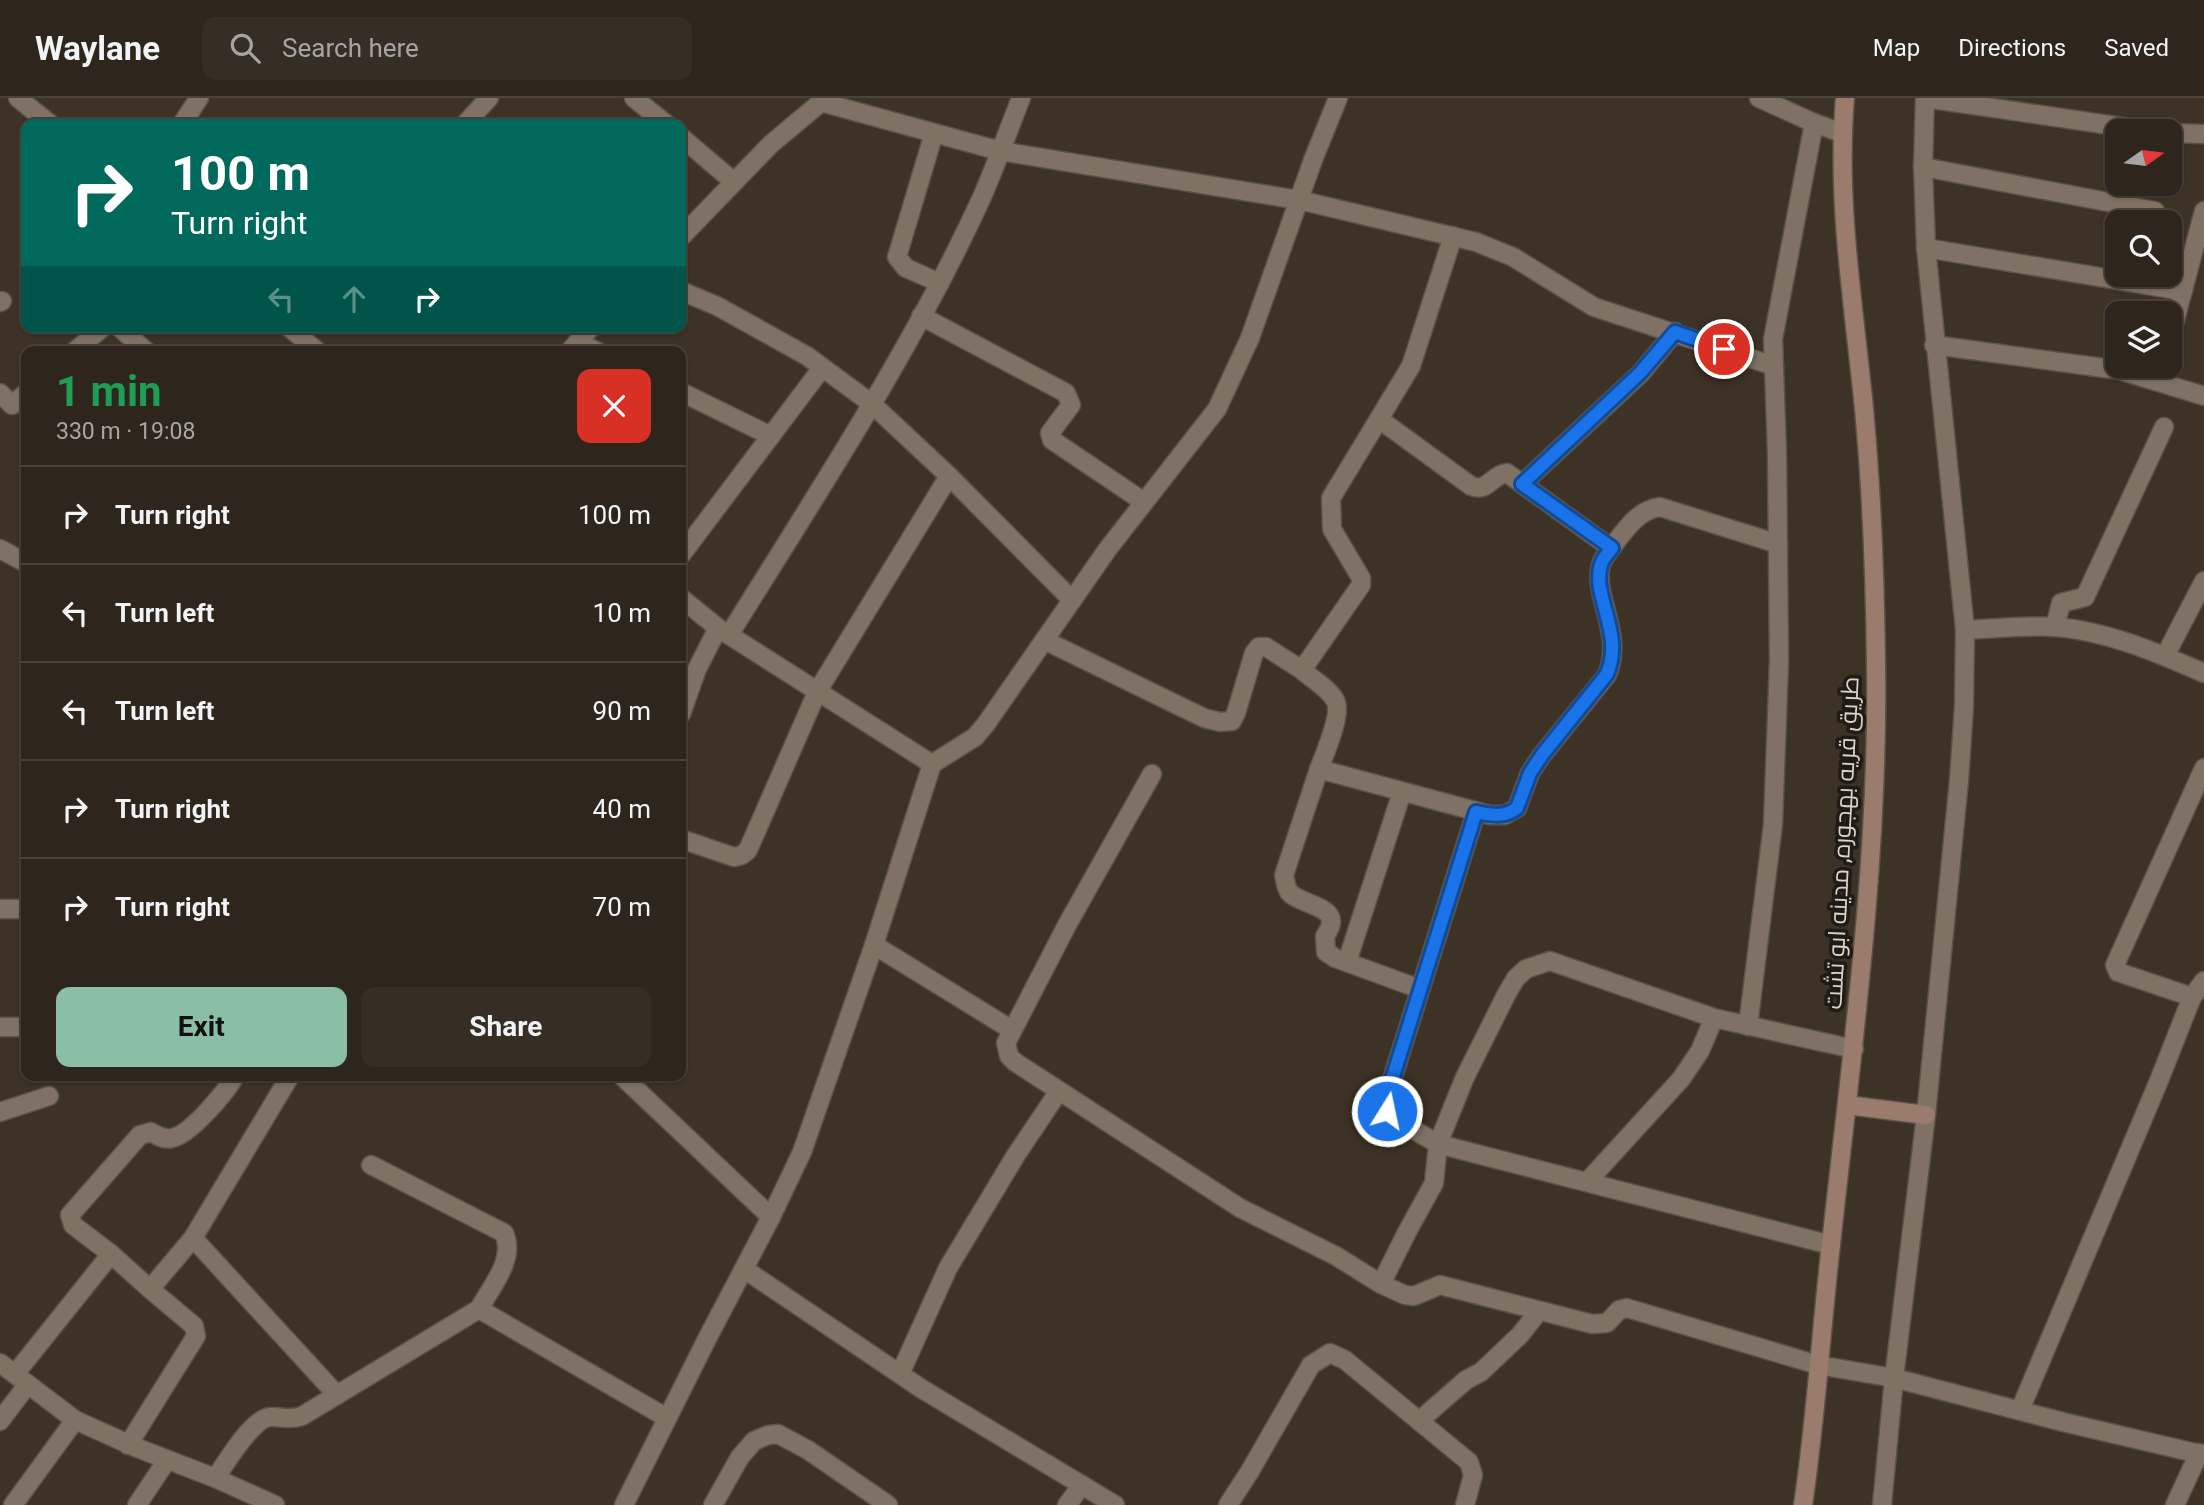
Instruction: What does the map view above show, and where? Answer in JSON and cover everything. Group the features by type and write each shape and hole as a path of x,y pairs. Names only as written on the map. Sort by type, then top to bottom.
{"street":[{"path":"18,98 44,119"},
{"path":"185,119 199,98"},
{"path":"470,119 489,98"},
{"path":"634,98 657,119"},
{"path":"686,700 697,668 872,404 940,283 983,195 1021,98"},
{"path":"624,1505 802,1152 874,945 932,764 975,737 980,731 1144,502 1217,409 1250,338 1338,98"},
{"path":"1759,98 1842,133"},
{"name":"طريق قريه بهجوره, مدينه ابو تشت","path":"1803,1505 1867,922 1874,807 1877,666 1873,538 1864,411 1850,284 1842,133 1845,98"},
{"path":"1882,1505 1926,1115 1964,706 1965,630 1926,248 1923,167 1925,98 2105,124"},
{"path":"686,232 771,144 824,100 1000,151 1299,200 1476,242 1513,257 1594,307 1774,366"},
{"path":"1748,1026 1773,824 1779,661 1773,339 1814,123"},
{"path":"934,133 897,257 906,268 940,283"},
{"path":"2182,133 2204,134"},
{"path":"686,141 734,182"},
{"path":"1923,167 2150,210"},
{"path":"2180,301 2204,211"},
{"path":"1302,670 1361,584 1361,578 1332,529 1331,498 1411,366 1453,236"},
{"path":"1926,248 2183,291"},
{"path":"686,293 717,306 807,356 872,404 949,476 1072,600"},
{"path":"921,316 1066,393 1071,405 1050,433 1052,440 1144,502"},
{"path":"1522,484 1640,373 1675,332"},
{"path":"81,346 96,333"},
{"path":"125,333 141,346"},
{"path":"296,333 311,346"},
{"path":"1934,345 2105,368"},
{"path":"686,548 822,368"},
{"path":"2169,378 2204,396"},
{"path":"686,394 771,436"},
{"path":"4,405 21,396"},
{"path":"1379,419 1471,486 1481,488 1489,485 1498,475 1507,473 1612,548"},
{"path":"2055,627 2061,603 2085,597 2164,427"},
{"path":"686,846 734,857 748,850 817,692 949,476"},
{"path":"1319,769 1476,812 1505,815 1517,808 1530,773 1607,674 1612,663 1614,643 1601,583 1602,562 1639,514 1651,508 1660,508 1778,544"},
{"path":"0,549 21,560"},
{"path":"2165,656 2204,581"},
{"path":"686,602 723,631 932,764"},
{"path":"1965,630 2055,627 2087,632 2165,656 2204,673"},
{"path":"1044,640 1204,718 1220,722 1232,721 1254,653 1259,647 1266,648 1302,670 1332,696 1337,706 1336,719 1284,875 1290,894 1326,911 1330,918 1325,936 1326,952 1420,989"},
{"path":"2192,997 2118,972 2115,965 2204,768"},
{"path":"1152,774 1067,925 1012,1030 1006,1043 1009,1056 1240,1208 1336,1255 1381,1284 1405,1295 1414,1296 1440,1285 1592,1324 1607,1323 1619,1310 1626,1308 1818,1365 1895,1378 2063,1422 2201,1454 2175,1505"},
{"path":"1347,962 1402,792"},
{"path":"1476,812 1390,1086 1386,1100 1387,1111 1396,1121 1438,1144 1830,1245"},
{"path":"0,909 21,909"},
{"path":"874,945 1012,1030"},
{"path":"1381,1284 1434,1184 1438,1144 1465,1076 1500,1006 1516,978 1526,969 1550,961 1714,1018 1854,1049"},
{"path":"2020,1410 2148,1109 2192,997 2204,981"},
{"path":"1587,1182 1681,1079 1700,1051 1714,1018"},
{"path":"0,1027 21,1027"},
{"path":"128,1444 196,1336 194,1326 71,1222 72,1212 140,1135 151,1132 170,1139 179,1136 226,1091 232,1081"},
{"path":"150,1289 193,1238 287,1081"},
{"path":"627,1081 771,1217"},
{"path":"900,1374 948,1268 1059,1091"},
{"path":"0,1112 49,1096"},
{"path":"1847,1105 1926,1115"},
{"path":"215,1478 249,1431 264,1419 292,1419 337,1395 479,1309 505,1262 509,1250 504,1233 371,1165"},
{"path":"193,1238 337,1395"},
{"path":"0,1421 22,1379 111,1254"},
{"path":"744,1269 900,1374 1115,1505"},
{"path":"479,1309 667,1418"},
{"path":"1419,1421 1466,1380 1481,1373 1520,1335 1539,1311"},
{"path":"1228,1505 1311,1365 1330,1353 1345,1360 1469,1462 1473,1475 1465,1505"},
{"path":"0,1363 75,1420 275,1505"},
{"path":"13,1505 75,1420"},
{"path":"713,1505 740,1457 754,1441 778,1434 808,1450 888,1505"},
{"path":"136,1505 167,1460"},
{"path":"1067,1505 1082,1485"}],"route":[{"path":"1387,1111 1386,1100 1390,1086 1476,812 1505,815 1517,808 1530,773 1607,674 1612,663 1614,643 1601,583 1602,562 1612,548 1522,484 1623,391 1675,332 1724,349"}]}
